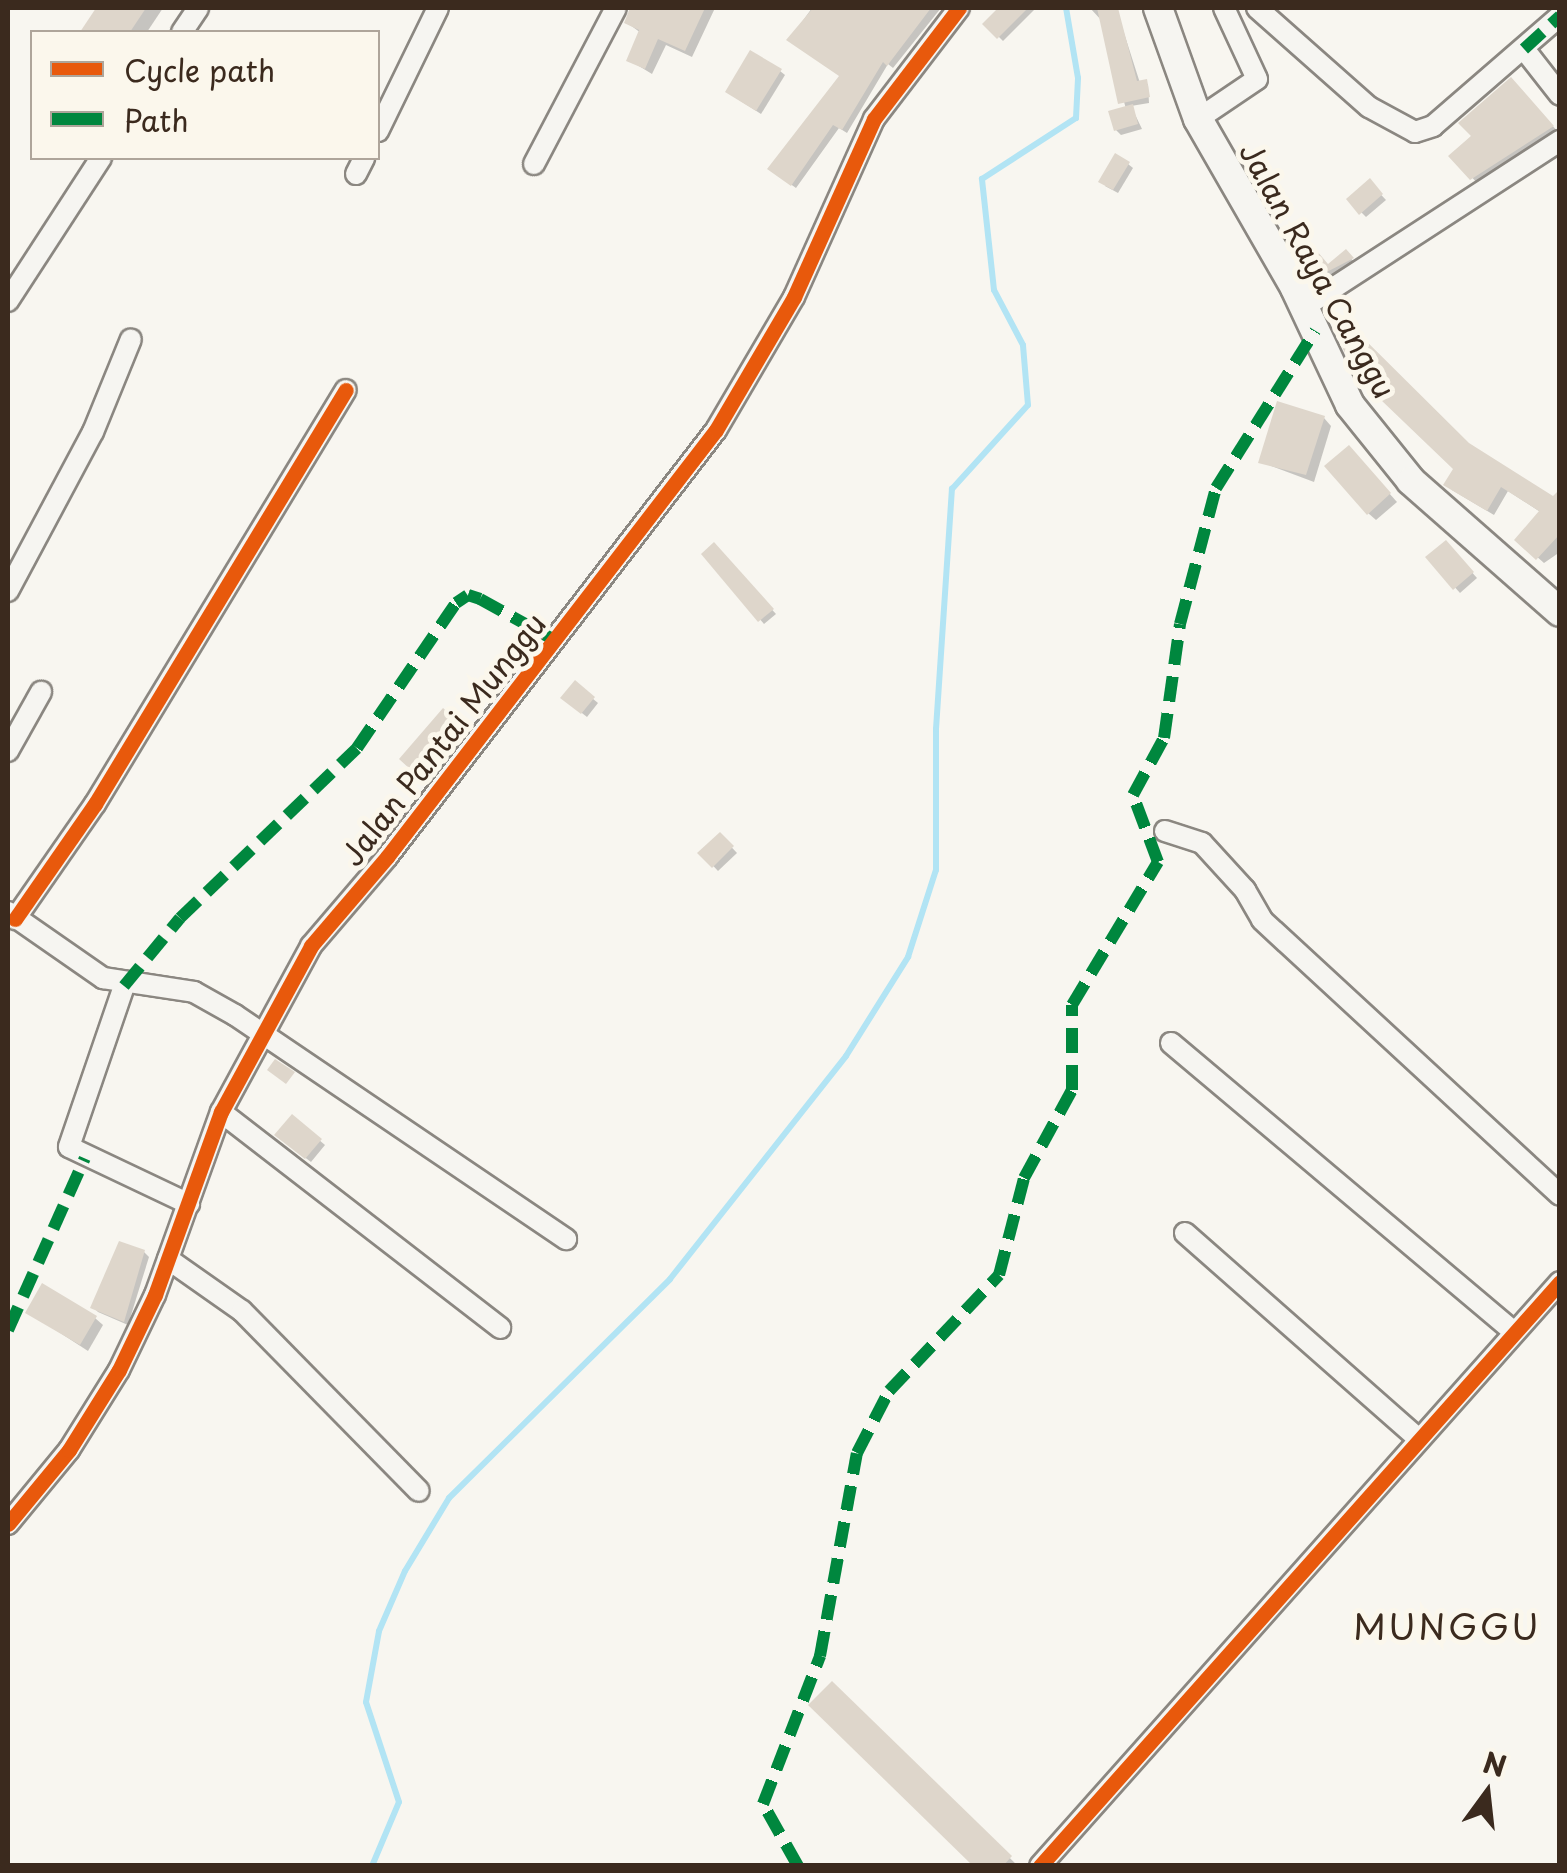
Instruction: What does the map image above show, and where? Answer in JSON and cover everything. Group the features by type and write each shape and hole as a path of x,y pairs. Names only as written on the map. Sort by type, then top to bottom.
{"main road":[{"name":"Jalan Raya Canggu","path":"1158,8 1198,119 1304,307 1350,404 1386,452 1486,554 1560,612"}],"street":[{"path":"183,30 198,8"},
{"path":"380,127 438,8"},
{"path":"534,164 616,8"},
{"name":"Jalan Pantai Munggu","path":"8,1524 69,1450 119,1370 168,1260 220,1112 311,946 388,857 716,430 794,297 874,118 958,8"},
{"path":"1198,119 1258,79 1224,8"},
{"path":"1256,8 1369,107 1415,132 1432,126 1560,16"},
{"path":"1524,50 1560,95"},
{"path":"1304,307 1560,142"},
{"path":"8,301 100,160"},
{"path":"8,591 93,432 131,339"},
{"path":"346,390 104,790 11,915 75,963 124,986 194,992 566,1239"},
{"path":"8,751 41,692"},
{"path":"1166,831 1202,843 1245,890 1262,920 1560,1195"},
{"path":"124,986 69,1147 189,1204"},
{"path":"1171,1043 1512,1330"},
{"path":"220,1112 500,1328"},
{"path":"1185,1234 1419,1439"},
{"path":"168,1260 242,1311 420,1491"},
{"path":"1040,1866 1512,1330 1560,1282"}],"building":[{"path":"96,8 146,8 131,30 81,30"},
{"path":"630,8 705,8 685,51 658,39 645,69 626,61 639,30 624,23"},
{"path":"813,8 931,8 887,66 883,62 842,130 833,125 791,186 767,169 839,76 786,40"},
{"path":"998,8 1028,8 997,39 982,24"},
{"path":"1097,8 1118,8 1137,81 1147,79 1150,97 1118,104"},
{"path":"750,50 782,69 756,111 725,92"},
{"path":"1511,77 1554,126 1470,180 1448,156 1471,136 1458,123"},
{"path":"1133,104 1138,124 1114,131 1108,111"},
{"path":"1115,153 1130,162 1113,190 1098,182"},
{"path":"1370,178 1383,194 1359,215 1346,199"},
{"path":"1346,249 1354,258 1315,278 1302,263 1317,251 1328,264"},
{"path":"1344,319 1469,443 1553,496 1560,489 1560,534 1536,560 1514,540 1539,511 1501,487 1487,511 1443,485 1453,469 1356,376 1333,328"},
{"path":"1277,401 1325,416 1306,475 1258,463"},
{"path":"1349,445 1391,493 1367,515 1324,466"},
{"path":"1446,540 1474,572 1453,590 1425,557"},
{"path":"714,542 774,609 758,622 701,554"},
{"path":"575,680 595,697 581,714 560,698"},
{"path":"443,708 466,728 451,746 441,737 411,770 399,759"},
{"path":"720,832 734,846 712,868 697,853"},
{"path":"275,1059 295,1072 286,1084 267,1070"},
{"path":"292,1114 322,1139 305,1159 274,1135"},
{"path":"119,1241 145,1250 124,1322 90,1308"},
{"path":"42,1283 97,1316 80,1345 25,1313"},
{"path":"832,1681 1012,1856 1003,1866 973,1866 808,1705"}],"waterway":[{"path":"372,1866 399,1802 366,1702 379,1631 405,1571 449,1498 670,1279 846,1056 908,957 936,870 936,729 952,489 1028,405 1023,345 994,290 982,179 1076,118 1078,78 1066,8"}],"marked path":[{"path":"1524,49 1560,16"},
{"path":"798,1866 763,1804 820,1656 857,1453 889,1391 999,1275 1024,1178 1072,1090 1072,1005 1158,862 1133,795 1164,738 1180,624 1216,488 1315,331"},
{"path":"124,986 180,918 357,748 456,603 468,595 480,599 556,641"},
{"path":"8,1330 85,1158"}],"cycle path":[{"path":"8,1524 69,1450 119,1370 155,1295 221,1112 311,946 387,857 716,430 794,297 874,119 959,8"},
{"path":"15,919 95,804 346,390"},
{"path":"1040,1866 1560,1282"}],"district":[{"name":"MUNGGU","path":"1447,1626"}]}
